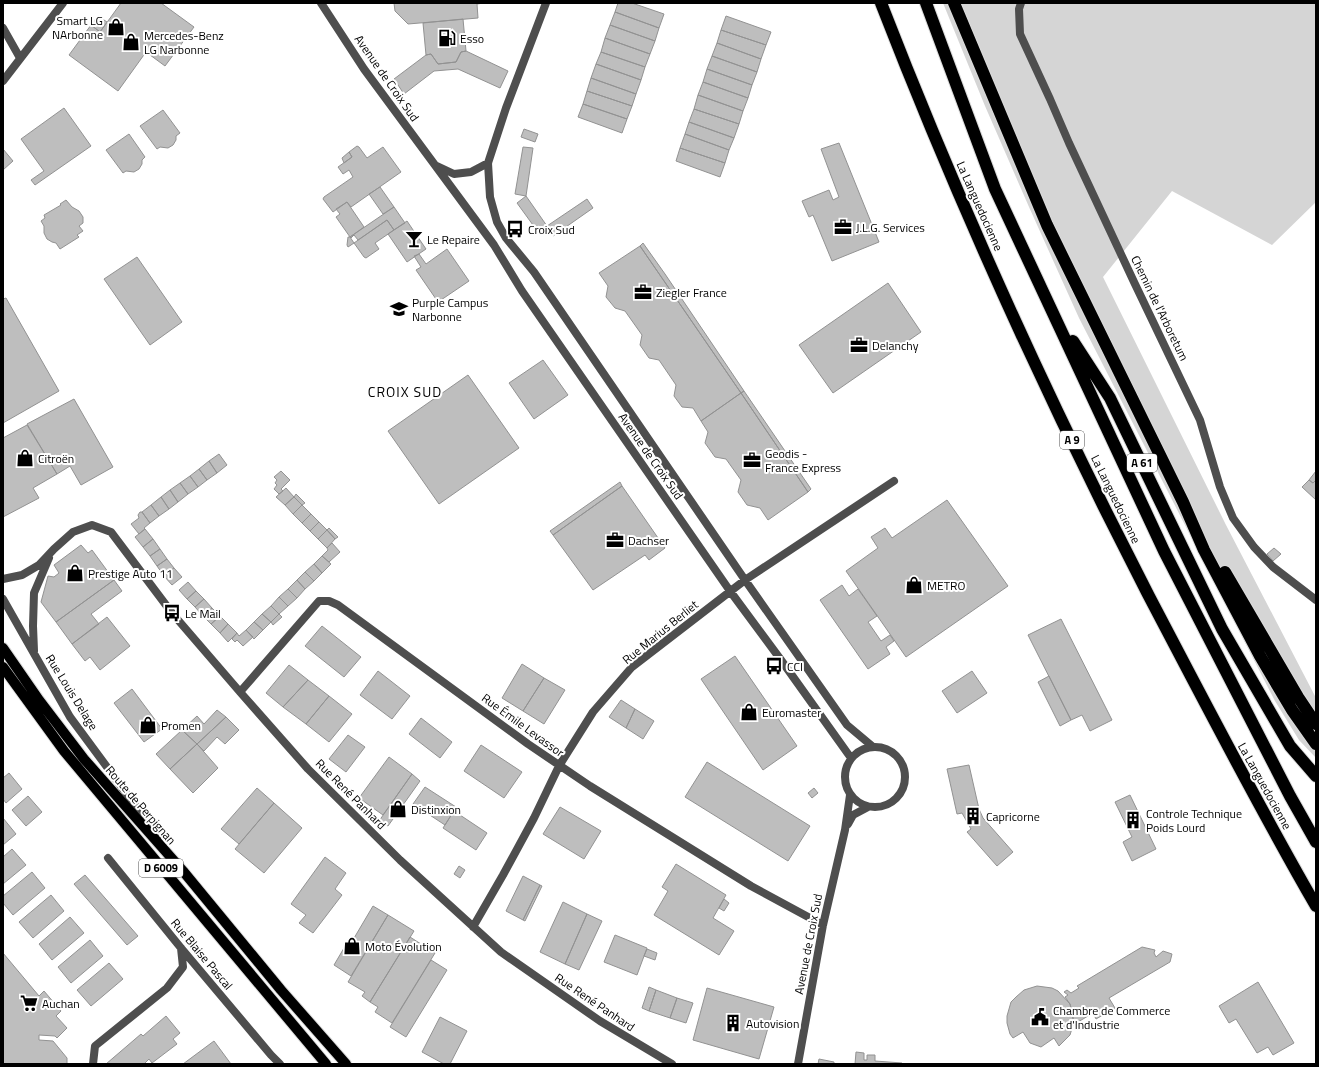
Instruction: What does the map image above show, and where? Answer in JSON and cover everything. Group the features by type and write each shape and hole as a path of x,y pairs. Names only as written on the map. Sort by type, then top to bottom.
{"highway":[{"name":"La Languedocienne","path":"881,3 928,121 975,230 1031,355 1090,480 1144,588 1224,739 1316,906"},
{"name":"La Languedocienne","path":"926,3 995,189 1164,550 1290,796 1316,842"},
{"path":"954,3 1047,225 1183,502 1204,550 1260,656 1292,710 1316,744"},
{"name":"A 61","path":"1049,305 1110,398 1222,629 1290,746 1316,776"},
{"path":"1183,502 1298,697 1316,724"}],"main road":[{"name":"Route de Perpignan","path":"3,648 39,700 84,759 183,871 281,990 346,1064"},
{"name":"Route de Perpignan","path":"3,667 64,752 326,1064"}],"street":[{"path":"3,81 63,3"},
{"name":"Avenue de Croix Sud","path":"321,3 364,69 494,245 527,298 730,591 851,758"},
{"name":"Avenue de Croix Sud","path":"546,3 509,101 488,163 490,197 497,222 506,238 534,272 745,580 847,724 872,746"},
{"name":"Chemin de l'Arboretum","path":"1021,3 1019,8 1020,34 1072,150 1200,420 1220,487 1233,518 1254,547 1273,567 1316,600"},
{"path":"3,28 20,58"},
{"name":"Avenue de Croix Sud","path":"435,165 454,174 471,172 488,163"},
{"name":"Rue Marius Berliet","path":"473,927 503,875 559,766 593,712 632,667 745,580 894,481"},
{"name":"Rue René Panhard","path":"3,579 22,575 39,565 73,532 92,525 111,532 172,613 240,692 308,769 400,860 501,952 600,1021 672,1064"},
{"name":"Rue René Panhard","path":"34,655 34,593 54,549"},
{"name":"Rue Louis Delage","path":"3,599 70,717 115,776 183,871"},
{"name":"Rue Émile Levassor","path":"240,692 319,601 329,601 338,605 559,766 751,886 823,925"},
{"path":"872,746 887,748 893,752 899,757 906,771 905,786 897,799 883,807 868,807 858,803 850,795 845,783 845,770 851,758 860,750 872,746"},
{"name":"Avenue de Croix Sud","path":"798,1064 823,925 846,830 850,795"},
{"name":"Avenue de Croix Sud","path":"846,830 853,815 868,807"},
{"name":"Rue Blaise Pascal","path":"108,858 271,1056 280,1064"},
{"path":"93,1064 95,1046 167,988 183,967 181,948"}],"shaded area":[{"path":"943,3 1316,3 1316,202 1272,245 1172,191 1103,277 1226,525 1316,698 1316,758 1299,740 1275,701 1079,318 985,106"}],"building":[{"name":"Mercedes-Benz LG Narbonne","path":"121,3 161,3 194,27 165,66 146,52 118,91 69,55 91,25 100,32"},
{"path":"394,3 484,3 477,4 478,18 408,24 395,11"},
{"path":"618,3 632,3 664,14 659,28 615,12"},
{"path":"615,12 659,28 655,41 610,25"},
{"path":"98,16 107,22 100,32 91,25"},
{"path":"726,16 771,32 766,45 721,30"},
{"path":"463,19 466,51 461,52 456,62 438,64 431,54 426,55 423,23"},
{"path":"610,25 655,41 650,54 605,38"},
{"path":"721,30 766,45 761,59 717,43"},
{"path":"605,38 650,54 645,67 601,52"},
{"path":"717,43 761,59 757,72 712,56"},
{"path":"466,51 508,71 500,88 458,69 434,71 404,94 394,79 426,55 431,54 438,64 456,62 461,52"},
{"path":"601,52 645,67 641,80 596,64"},
{"path":"712,56 757,72 752,85 707,69"},
{"path":"596,64 641,80 636,94 591,78"},
{"path":"707,69 752,85 748,98 703,82"},
{"path":"591,78 636,94 632,106 587,91"},
{"path":"703,82 748,98 743,111 698,95"},
{"path":"587,91 632,106 627,119 583,104"},
{"path":"698,95 743,111 739,124 694,109"},
{"path":"583,104 627,119 622,133 578,117"},
{"path":"64,108 91,146 35,185 31,180 44,171 21,139"},
{"path":"694,109 739,124 734,138 689,122"},
{"path":"163,110 180,133 176,136 176,140 173,145 168,148 160,147 157,149 140,126"},
{"path":"689,122 734,138 729,150 685,134"},
{"path":"524,129 538,134 535,142 521,137"},
{"path":"129,134 145,157 142,160 142,164 139,169 134,172 126,171 123,173 106,150"},
{"path":"685,134 729,150 725,163 680,148"},
{"path":"839,143 879,242 832,261 813,215 809,217 802,201 829,190 833,200 839,197 821,149"},
{"path":"357,146 367,158 383,147 401,172 351,207 347,202 333,212 323,199 353,177 349,170 343,174 338,167 352,157 349,152"},
{"path":"523,147 533,148 526,196 515,194"},
{"path":"680,148 725,163 720,177 676,161"},
{"path":"3,149 13,161 3,170"},
{"path":"349,152 352,157 344,163 342,158"},
{"path":"380,187 394,207 383,214 369,194"},
{"path":"526,196 547,226 538,232 517,203"},
{"path":"587,199 593,208 553,236 547,226"},
{"path":"66,200 72,207 79,211 83,217 83,223 79,226 83,231 77,235 79,237 60,249 56,243 47,239 44,233 44,226 41,221 45,218 44,215 61,205 60,204"},
{"path":"347,202 364,227 350,237 336,217 340,214 336,209"},
{"path":"394,207 405,223 394,230 387,220 358,240 354,235 351,238 350,237"},
{"path":"387,220 394,230 375,243 379,249 366,258 364,257 354,243"},
{"path":"407,221 426,249 407,262 388,234"},
{"path":"348,237 350,237 354,243 348,247 347,245"},
{"path":"643,243 744,391 741,393 640,246"},
{"path":"640,246 741,393 701,421 693,408 682,407 674,396 676,385 659,360 649,358 640,345 642,335 625,311 615,308 606,297 608,286 599,273"},
{"path":"447,249 469,281 438,302 416,270 421,267 414,256 419,254 426,264"},
{"path":"137,257 182,322 150,345 104,279"},
{"path":"888,283 921,332 833,393 799,345"},
{"path":"6,298 59,391 3,423 3,299"},
{"path":"543,360 568,395 534,419 509,383"},
{"path":"468,375 519,448 439,504 388,431"},
{"path":"744,391 811,489 808,492 741,393"},
{"path":"741,393 808,492 768,520 760,508 747,505 738,492 741,480 726,459 715,457 705,443 708,432 701,421"},
{"path":"74,399 113,467 81,485 70,466 57,474 27,424"},
{"name":"Citroën","path":"27,425 57,474 33,488 39,498 3,517 3,438"},
{"path":"219,454 227,465 217,473 209,461"},
{"path":"209,461 217,473 207,480 199,469"},
{"path":"199,469 207,480 198,487 190,476"},
{"path":"281,471 290,480 281,489 283,491 279,494 274,489 277,485 275,483 277,480 274,477"},
{"path":"1316,471 1316,480 1313,483 1309,480"},
{"path":"190,476 198,487 188,494 180,483"},
{"path":"1309,480 1313,483 1316,480 1316,500 1302,487"},
{"path":"620,482 622,486 553,535 550,531"},
{"path":"180,483 188,494 178,502 170,490"},
{"path":"622,486 665,548 649,560 645,555 593,590 553,535"},
{"path":"286,488 294,497 285,505 276,497"},
{"path":"170,490 178,502 169,509 161,497"},
{"path":"296,494 305,503 302,505 294,497"},
{"path":"161,497 169,509 159,516 151,505"},
{"path":"294,497 302,505 293,514 285,505"},
{"path":"947,500 1008,586 906,657 846,571 878,548 871,537 885,528 892,538"},
{"path":"151,505 159,516 150,523 142,512"},
{"path":"302,505 311,514 302,523 293,514"},
{"path":"142,512 150,523 139,534 131,524 139,518 138,515"},
{"path":"311,514 319,522 310,531 302,523"},
{"path":"319,522 327,530 318,539 310,531"},
{"path":"329,528 338,537 335,539 327,530"},
{"path":"145,529 153,539 143,547 135,537"},
{"path":"327,530 335,539 327,548 318,539"},
{"path":"153,539 160,549 150,556 143,547"},
{"path":"332,543 340,552 329,562 322,556"},
{"path":"81,545 88,553 92,550 114,580 56,622 41,602 48,576 54,577 59,573 54,565"},
{"path":"1274,548 1281,554 1273,561 1267,554"},
{"path":"160,549 167,559 157,566 150,556"},
{"path":"322,556 331,564 322,573 314,564"},
{"path":"167,559 174,568 164,576 157,566"},
{"path":"314,564 322,573 314,581 305,572"},
{"path":"174,568 182,577 172,585 164,576"},
{"path":"305,572 314,581 305,589 297,580"},
{"path":"114,580 122,591 91,614 99,624 72,644 56,622"},
{"path":"297,580 305,589 297,598 288,589"},
{"path":"188,582 196,591 187,599 179,590"},
{"path":"842,585 849,596 858,589 877,616 868,622 881,641 890,635 894,641 886,647 890,654 868,669 820,600"},
{"path":"288,589 297,598 288,606 279,597"},
{"path":"196,591 204,599 195,607 187,599"},
{"path":"279,597 288,606 279,614 271,606"},
{"path":"204,599 212,608 203,616 195,607"},
{"path":"271,606 279,614 271,622 262,614"},
{"path":"212,608 220,616 211,624 203,616"},
{"path":"262,614 271,622 263,630 254,622"},
{"path":"279,614 282,617 273,625 271,622"},
{"path":"220,616 228,624 220,633 211,624"},
{"path":"107,617 130,646 100,670 90,657 85,661 72,644"},
{"path":"1061,619 1112,720 1090,731 1082,715 1071,720 1028,635"},
{"path":"254,622 263,630 254,639 246,630"},
{"path":"228,624 237,633 228,642 220,633"},
{"path":"322,626 361,657 344,677 305,646"},
{"path":"246,630 253,637 243,646 237,640 235,642 232,639 237,633 239,636"},
{"name":"Euromaster","path":"735,656 797,746 763,770 701,679"},
{"path":"522,664 544,678 523,711 502,698"},
{"path":"289,665 308,680 283,707 266,693"},
{"path":"378,671 410,696 392,719 360,695"},
{"path":"972,671 987,693 957,713 942,691"},
{"path":"1049,676 1071,720 1060,726 1038,682"},
{"path":"544,678 565,690 544,724 523,711"},
{"path":"308,680 329,696 306,724 283,707"},
{"path":"132,689 162,729 144,742 114,703"},
{"path":"329,696 352,714 329,742 306,724"},
{"path":"621,700 635,709 626,728 609,717"},
{"path":"635,709 654,721 643,739 626,728"},
{"path":"217,710 226,717 197,744 182,730 197,716 204,724"},
{"path":"226,717 239,730 225,744 217,737 204,751 197,744"},
{"path":"421,718 452,742 440,758 409,734"},
{"path":"182,730 197,744 170,769 156,754"},
{"path":"348,735 365,747 346,772 329,759"},
{"path":"197,744 218,768 193,793 170,769"},
{"path":"481,745 522,772 504,798 464,771"},
{"path":"389,757 412,774 383,815 359,798"},
{"path":"707,762 810,826 788,861 685,797"},
{"name":"Capricorne","path":"969,765 979,809 983,818 1013,852 997,866 967,832 971,829 962,813 957,814 947,769"},
{"path":"9,773 22,789 6,803 3,799 3,778"},
{"path":"412,774 420,781 388,826 379,821"},
{"path":"425,787 456,807 445,825 413,804"},
{"path":"257,788 274,803 239,844 221,829"},
{"path":"814,788 818,793 812,798 808,793"},
{"name":"Controle Technique Poids Lourd","path":"1130,795 1156,849 1132,861 1123,842 1132,837 1115,802"},
{"path":"28,796 42,812 26,826 12,810"},
{"path":"274,803 302,828 264,873 235,849"},
{"path":"560,807 601,831 584,859 543,834"},
{"path":"454,811 487,833 476,850 443,828"},
{"path":"3,818 16,834 3,845"},
{"path":"12,849 26,865 3,884 3,857"},
{"path":"325,857 346,873 335,889 342,895 313,933 299,923 306,915 291,904"},
{"path":"676,864 726,895 713,918 734,931 719,955 654,915 668,891 662,887"},
{"path":"459,866 465,870 460,878 454,874"},
{"path":"32,872 45,888 13,915 3,903 3,896"},
{"path":"85,875 138,936 127,945 74,884"},
{"path":"523,876 540,885 523,920 506,911"},
{"path":"540,885 542,886 525,921 523,920"},
{"path":"51,895 64,911 33,938 19,922"},
{"path":"724,899 729,903 724,911 719,908"},
{"path":"563,902 587,914 565,964 540,952"},
{"path":"373,906 388,915 351,976 334,965 344,948 347,950"},
{"path":"587,914 602,921 579,970 565,964"},
{"path":"388,915 414,931 370,1002 362,996 365,992 348,982"},
{"path":"70,917 84,933 52,960 39,944"},
{"path":"615,935 647,948 637,975 604,962"},
{"path":"410,937 435,953 392,1023 375,1012 378,1007 370,1002"},
{"path":"90,940 103,956 71,983 58,967"},
{"path":"1142,947 1155,950 1154,953 1156,957 1163,951 1172,954 1170,962 1109,998 1115,1008 1096,1019 1093,1013 1073,1025 1070,1004 1065,997 1068,995 1064,992 1067,990 1071,993 1079,988 1077,986"},
{"path":"647,949 657,953 655,960 644,956"},
{"name":"Auchan","path":"3,953 39,996 44,991 61,1011 56,1016 67,1028 57,1038 55,1036 39,1035 39,1040 53,1041 67,1058 67,1064 3,1064"},
{"path":"431,960 447,970 406,1037 390,1027"},
{"path":"109,963 123,979 91,1006 77,990"},
{"path":"1258,982 1294,1043 1273,1055 1268,1047 1257,1053 1236,1019 1229,1023 1219,1006"},
{"name":"Chambre de Commerce et d'Industrie","path":"1037,986 1052,988 1058,991 1070,1004 1073,1025 1070,1035 1059,1046 1054,1038 1041,1047 1030,1043 1023,1032 1013,1038 1010,1034 1007,1016 1011,1002 1024,990"},
{"path":"649,987 656,990 649,1011 642,1008"},
{"name":"Autovision","path":"707,988 774,1007 759,1059 693,1040"},
{"path":"656,990 677,998 670,1018 649,1011"},
{"path":"677,998 693,1003 686,1023 670,1018"},
{"path":"166,1016 180,1033 173,1039 177,1044 152,1063 149,1059 144,1064 106,1064 141,1034 143,1036"},
{"path":"440,1017 467,1031 450,1064 444,1064 422,1052"},
{"path":"214,1041 231,1064 183,1064"},
{"path":"856,1052 864,1053 864,1060 867,1060 867,1055 875,1055 875,1061 902,1064 855,1064"},
{"path":"819,1059 834,1062 834,1064 818,1064"}],"place":[{"name":"Smart LG NArbonne","path":"116,27"},
{"name":"Esso","path":"447,38"},
{"name":"Mercedes-Benz LG Narbonne","path":"131,42"},
{"name":"J.L.G. Services","path":"843,227"},
{"name":"Croix Sud","path":"515,229"},
{"name":"Le Repaire","path":"414,239"},
{"name":"Ziegler France","path":"643,292"},
{"name":"Purple Campus Narbonne","path":"399,309"},
{"name":"Delanchy","path":"859,345"},
{"name":"Citroën","path":"25,458"},
{"name":"Geodis - France Express","path":"752,460"},
{"name":"Dachser","path":"615,540"},
{"name":"Prestige Auto 11","path":"75,573"},
{"name":"METRO","path":"914,585"},
{"name":"Le Mail","path":"172,613"},
{"name":"CCI","path":"774,666"},
{"name":"Euromaster","path":"749,712"},
{"name":"Promen","path":"148,725"},
{"name":"Distinxion","path":"398,809"},
{"name":"Capricorne","path":"973,816"},
{"name":"Controle Technique Poids Lourd","path":"1133,820"},
{"name":"Moto Évolution","path":"352,946"},
{"name":"Auchan","path":"29,1003"},
{"name":"Chambre de Commerce et d'Industrie","path":"1040,1017"},
{"name":"Autovision","path":"733,1023"}],"district":[{"name":"CROIX SUD","path":"405,391"}]}
